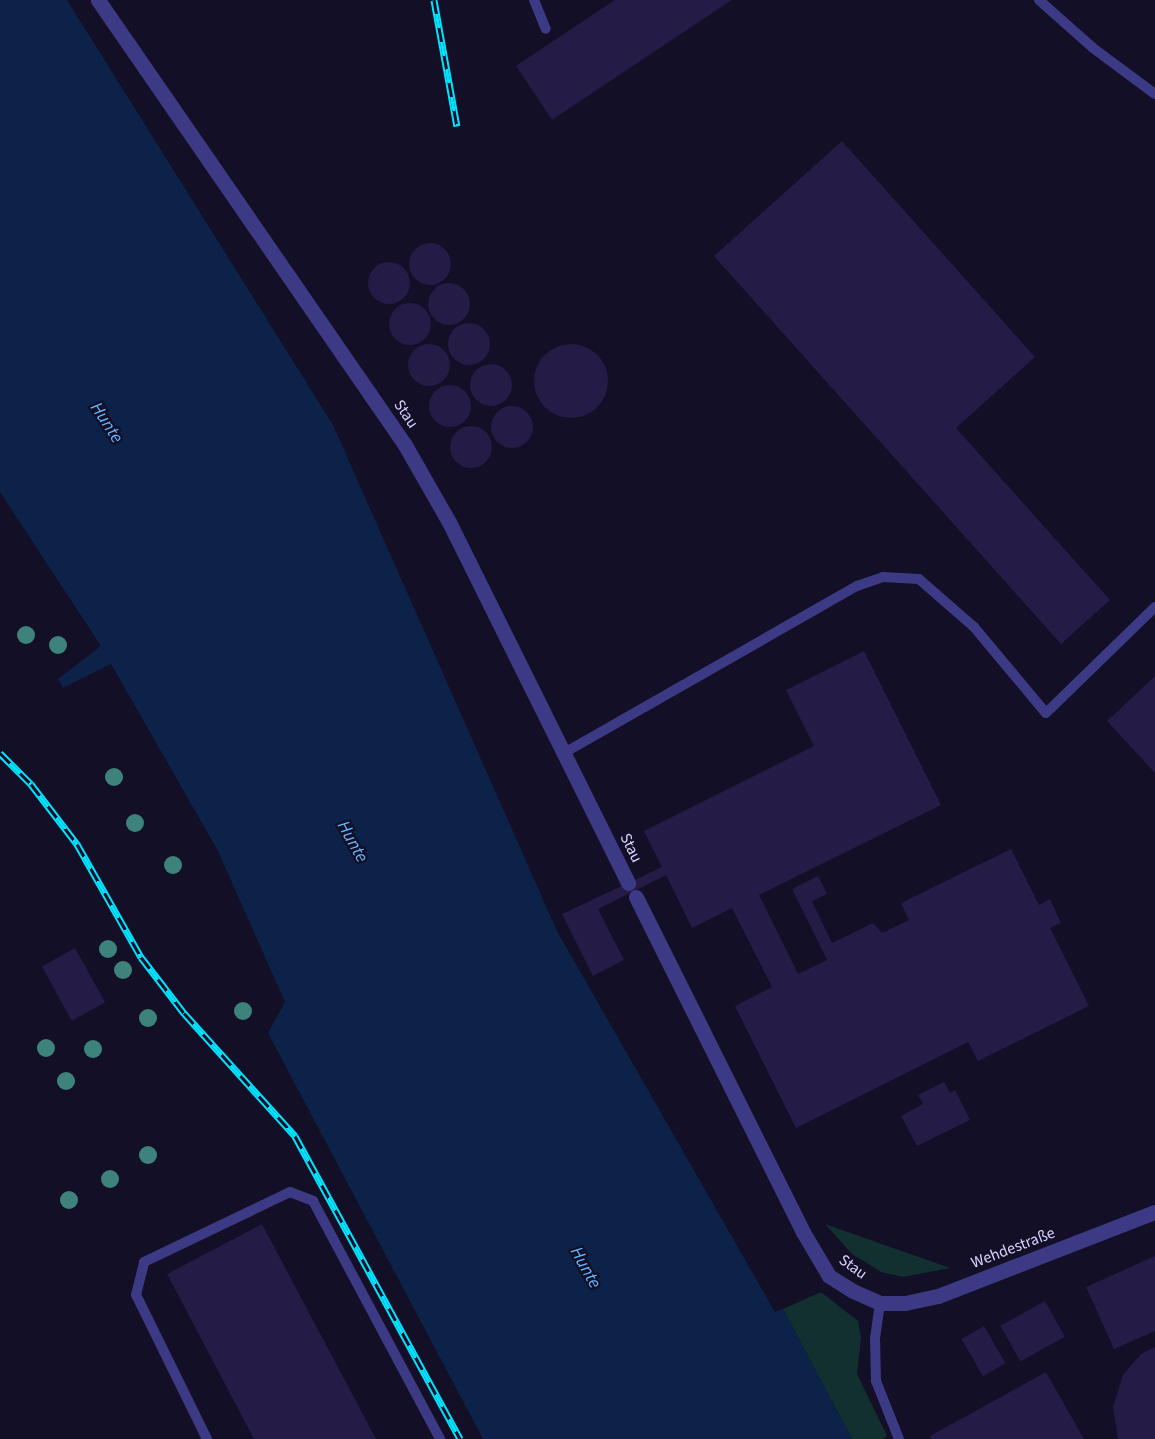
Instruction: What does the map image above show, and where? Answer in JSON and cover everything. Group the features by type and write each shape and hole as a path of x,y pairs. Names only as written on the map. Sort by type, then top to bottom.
{"street":[{"name":"Stau","path":"98,0 405,445 448,522 628,883"},
{"name":"Stau","path":"636,897 829,1276 880,1303"},
{"name":"Wehdestraße","path":"880,1303 904,1303 938,1296 1155,1212"}],"lane":[{"path":"534,0 546,29"},
{"path":"1039,0 1093,48 1155,94"},
{"path":"564,753 857,586 883,577 919,579 974,627 1046,712 1155,607"},
{"path":"207,1439 136,1295 144,1262 290,1192 313,1200 440,1439"},
{"path":"880,1303 875,1337 876,1381 899,1439"}],"green space":[{"path":"825,1224 950,1268 903,1277 881,1272 852,1254"},
{"path":"821,1292 858,1321 861,1338 857,1374 887,1436 882,1439 852,1439 783,1309"}],"water":[{"name":"Hunte","path":"0,0 67,0 333,425 557,931 775,1312 783,1309 852,1439 483,1439 268,1033 285,1002 218,851 111,664 63,688 58,679 101,646 0,492"}],"building":[{"path":"615,0 732,0 552,120 516,66"},
{"path":"842,141 1035,357 956,428 1110,600 1061,644 714,256"},
{"path":"430,243 438,244 445,249 450,256 450,272 445,279 438,284 430,285 422,284 415,279 410,272 409,264 410,256 415,249 422,244"},
{"path":"389,262 397,263 404,268 409,275 409,291 404,298 397,303 389,304 381,303 374,298 369,291 368,283 369,275 374,268 381,263"},
{"path":"449,283 457,284 464,289 469,296 469,312 464,319 457,324 449,325 441,324 434,319 429,312 428,304 429,296 434,289 441,284"},
{"path":"410,303 418,304 425,309 430,316 430,332 425,339 418,344 410,345 402,344 395,339 390,332 389,324 390,316 395,309 402,304"},
{"path":"469,323 477,324 484,329 489,336 489,352 484,359 477,364 469,365 461,364 454,359 449,352 448,344 449,336 454,329 461,324"},
{"path":"429,344 437,345 444,350 449,357 449,373 444,380 437,385 429,386 421,385 414,380 409,373 408,365 409,357 414,350 421,345"},
{"path":"571,344 585,347 597,355 605,367 608,381 605,395 597,407 585,415 571,418 557,415 545,407 537,395 534,381 537,367 545,355 557,347"},
{"path":"491,364 499,365 506,370 511,377 511,393 506,400 499,405 491,406 483,405 476,400 471,393 470,385 471,377 476,370 483,365"},
{"path":"450,385 458,386 465,391 470,398 470,414 465,421 458,426 450,427 442,426 435,421 430,414 429,406 430,398 435,391 442,386"},
{"path":"512,406 520,407 527,412 532,419 532,435 527,442 520,447 512,448 504,447 497,442 492,435 491,427 492,419 497,412 504,407"},
{"path":"471,426 479,427 486,432 491,439 491,455 486,462 479,467 471,468 463,467 456,462 451,455 450,447 451,439 456,432 463,427"},
{"path":"864,651 941,805 759,895 798,974 827,960 792,889 818,876 827,894 812,901 832,943 873,923 882,933 909,920 901,903 1011,849 1039,905 1050,899 1061,923 1050,928 1089,1006 978,1061 968,1042 796,1128 735,1006 772,987 732,908 692,928 666,875 598,909 624,960 593,976 562,914 662,867 644,831 814,746 786,690"},
{"path":"1155,676 1155,773 1107,721"},
{"path":"75,948 105,1002 72,1021 42,966"},
{"path":"944,1082 950,1093 955,1090 970,1120 917,1146 901,1116 923,1104 918,1095"},
{"path":"262,1224 376,1439 254,1439 167,1274"},
{"path":"1155,1256 1155,1331 1114,1349 1086,1287"},
{"path":"1045,1301 1065,1337 1020,1362 1000,1326"},
{"path":"984,1326 1005,1363 983,1376 961,1339"},
{"path":"1155,1347 1155,1439 1118,1439 1113,1407 1123,1375 1141,1354"},
{"path":"1046,1372 1084,1439 932,1439 930,1436"}],"railway":[{"path":"434,0 457,126"},
{"path":"0,753 31,784 77,844 141,957 184,1013 295,1136 460,1439"}]}
